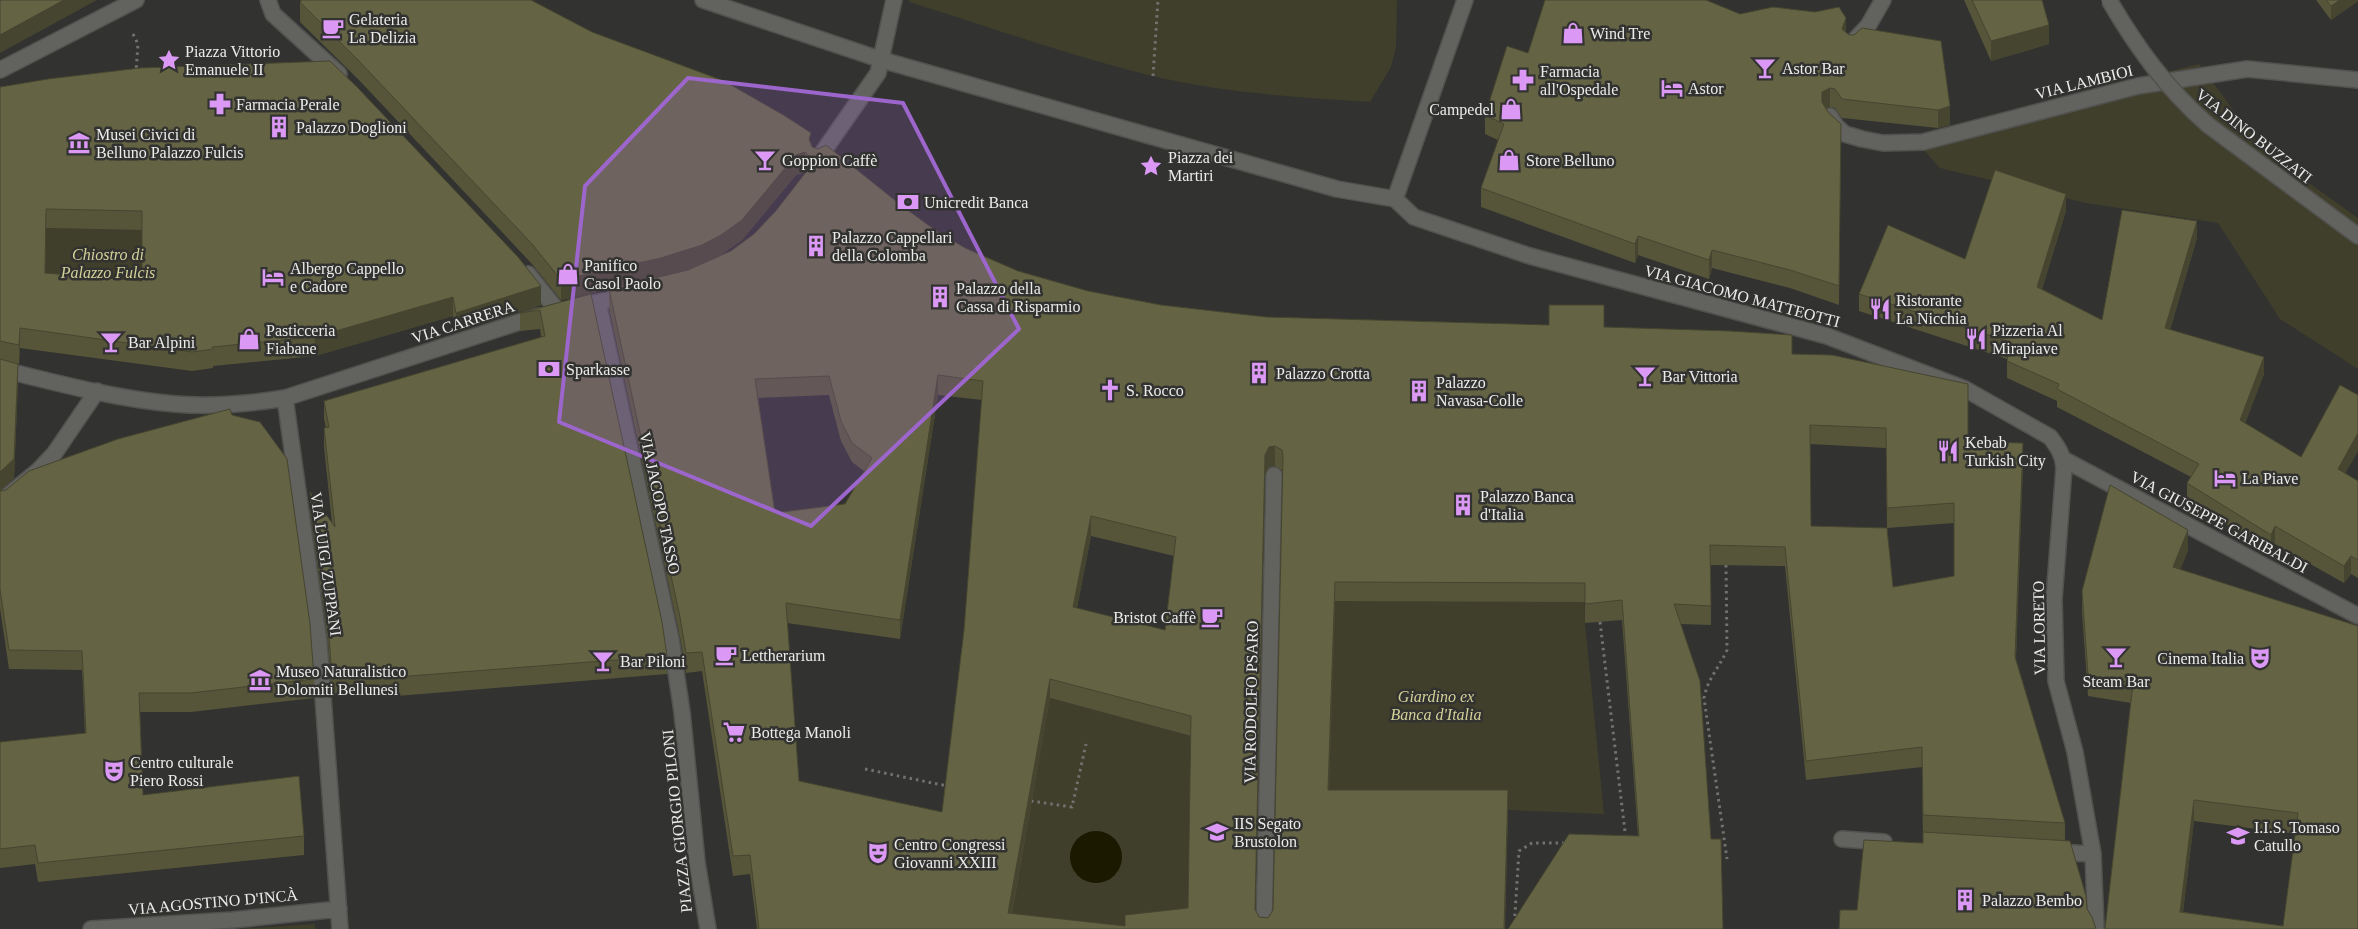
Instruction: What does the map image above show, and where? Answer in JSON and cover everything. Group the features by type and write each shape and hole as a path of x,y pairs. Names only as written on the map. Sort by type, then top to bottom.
{"street":[{"path":"0,70 136,0"},
{"path":"268,0 273,14 352,87"},
{"path":"703,0 882,60 1337,189 1395,199 1465,0"},
{"path":"818,159 878,74 894,0"},
{"path":"1851,45 1868,26 1883,0"},
{"name":"VIA DINO BUZZATI","path":"2109,0 2151,66 2182,102 2208,125 2358,236"},
{"name":"VIA LAMBIOI","path":"1830,116 1836,126 1845,134 1862,139 1883,143 1923,142 2138,86 2246,69 2358,80"},
{"name":"VIA GIACOMO MATTEOTTI","path":"1395,199 1414,217 1530,256 1827,336 1937,377 1973,394 2050,437 2063,459"},
{"path":"519,264 557,310"},
{"name":"VIA CARRERA","path":"0,368 97,391 176,404 256,403 286,398 557,310 640,293"},
{"name":"VIA JACOPO TASSO","path":"598,302 671,639 682,712"},
{"path":"0,502 39,470 54,454 97,391"},
{"name":"VIA LUIGI ZUPPANI","path":"286,398 319,642 339,909"},
{"name":"VIA GIUSEPPE GARIBALDI","path":"2063,459 2358,616"},
{"name":"VIA LORETO","path":"2063,459 2054,599 2056,681 2075,752 2093,854 2096,929"},
{"name":"VIA RODOLFO PSARO","path":"1264,929 1274,475"},
{"name":"PIAZZA GIORGIO PILONI","path":"682,712 697,862 707,927"},
{"path":"1842,839 1901,842"},
{"path":"2038,851 2093,854"},
{"path":"339,909 340,929"},
{"name":"VIA AGOSTINO D'INCÀ","path":"91,929 233,920 339,909"}],"path":[{"path":"1153,76 1158,0"},
{"path":"119,8 138,44 136,79"},
{"path":"1726,565 1727,650 1722,662 1708,681 1704,698 1727,859"},
{"path":"1600,622 1626,844"},
{"path":"1031,801 1072,807 1086,744"},
{"path":"864,769 947,786"},
{"path":"1514,929 1519,851 1532,843 1570,843"}],"highlighted area":[{"path":"688,78 903,103 1019,329 811,526 559,422 585,186"}],"green space":[{"path":"909,0 1397,0 1396,47 1391,67 1370,102 1261,94 1179,82 1091,60 909,2"},
{"path":"2199,64 2263,150 2358,218 2358,369 2280,319 2218,223 2086,203 1940,168 1912,137"},
{"name":"Chiostro di Palazzo Fulcis","path":"46,228 142,230 142,300 45,292"},
{"name":"Giardino ex Banca d'Italia","path":"1583,537 1585,623 1604,814 1508,810 1328,810 1335,592"},
{"path":"1050,698 1191,736 1188,928 1009,929"},
{"path":"315,924 315,929 240,929"}],"shaded area":[{"path":"1091,831 1101,831 1115,838 1122,852 1122,862 1115,876 1101,883 1091,883 1081,879 1074,872 1070,862 1070,852 1074,842 1081,835"}],"building":[{"path":"0,0 64,0 0,35"},
{"path":"301,0 531,0 592,32 724,81 811,133 809,139 812,147 818,149 826,145 902,206 935,230 965,248 1018,271 1088,291 1161,305 1266,317 1549,325 1549,305 1604,305 1604,327 1792,335 1792,354 1832,355 1968,384 1968,442 2023,443 2015,657 2065,823 1923,815 1922,747 1806,761 1785,547 1710,545 1711,606 1674,604 1700,681 1711,839 1721,839 1723,929 1508,929 1569,834 1639,836 1622,600 1585,604 1585,583 1335,582 1328,790 1508,790 1504,929 759,929 750,855 733,856 702,652 686,653 680,617 609,289 688,270 731,251 754,234 775,212 810,167 811,158 805,152 796,155 742,220 721,235 702,245 661,258 561,280 532,244 358,60 300,2","holes":["938,375 983,381 964,630 942,812 799,781 786,603 900,620","829,376 841,421 852,443 872,458 845,504 775,513 755,379","1810,425 1886,428 1887,508 1954,503 1954,576 1893,587 1887,528 1811,526","1275,446 1282,450 1283,456 1273,910 1268,918 1259,917 1255,909 1265,455 1269,447","1091,516 1176,537 1165,630 1073,607","1050,679 1191,716 1188,908 1125,915 1125,926 1008,913"]},
{"path":"1545,0 1706,0 1740,14 1773,7 1815,12 1839,7 1846,18 1842,29 1849,35 1854,35 1862,28 1941,41 1950,106 1938,110 1842,99 1835,89 1830,88 1822,92 1822,102 1828,112 1841,124 1839,286 1790,270 1712,250 1709,260 1638,236 1635,244 1481,188 1504,124 1485,115 1507,46 1528,53"},
{"path":"1972,0 2042,0 2049,25 1991,41"},
{"path":"2326,0 2340,0 2331,6"},
{"path":"330,61 518,257 541,286 456,313 453,297 315,337 212,347 213,349 192,352 20,328 19,345 0,341 0,87 140,68","holes":["46,209 142,211 142,281 45,273"]},
{"path":"1995,170 2066,194 2037,287 2102,320 2122,210 2197,221 2165,328 2264,357 2240,420 2301,457 2340,385 2358,395 2358,433 2338,469 2358,481 2358,560 2351,556 2344,566 2275,526 2271,535 2187,483 2199,464 2057,389 2059,384 2007,361 2010,342 1859,294 1888,225 1965,259"},
{"path":"591,294 662,622 667,656 397,677 332,678 328,622 310,492 335,527 324,428 329,427 324,401 545,336 540,310 520,313"},
{"path":"0,359 18,364 14,459 0,472"},
{"path":"230,409 232,415 260,422 287,459 310,624 314,679 191,693 139,693 143,795 299,776 304,836 38,863 35,845 0,849 0,742 86,733 82,651 9,650 0,589 0,491 6,490 29,471 118,439"},
{"path":"2110,485 2188,530 2173,567 2358,626 2358,929 2105,929 2133,683 2088,675 2082,591","holes":["2194,800 2298,813 2283,926 2180,912"]},
{"name":"Palazzo Bembo","path":"1923,832 2070,841 2086,896 2087,909 2096,929 1839,929 1840,910 1857,910 1864,840 1923,843"}],"place":[{"name":"Gelateria La Delizia","path":"333,28"},
{"name":"Wind Tre","path":"1573,33"},
{"name":"Piazza Vittorio Emanuele II","path":"169,60"},
{"name":"Astor Bar","path":"1765,68"},
{"name":"Farmacia all'Ospedale","path":"1523,80"},
{"name":"Astor","path":"1672,88"},
{"name":"Farmacia Perale","path":"220,104"},
{"name":"Campedel","path":"1511,109"},
{"name":"Palazzo Doglioni","path":"279,127"},
{"name":"Musei Civici di Belluno Palazzo Fulcis","path":"79,143"},
{"name":"Goppion Caffè","path":"765,160"},
{"name":"Store Belluno","path":"1509,160"},
{"name":"Piazza dei Martiri","path":"1151,166"},
{"name":"Unicredit Banca","path":"908,202"},
{"name":"Palazzo Cappellari della Colomba","path":"816,246"},
{"name":"Panifico Casol Paolo","path":"568,274"},
{"name":"Albergo Cappello e Cadore","path":"273,277"},
{"name":"Palazzo della Cassa di Risparmio","path":"940,297"},
{"name":"Ristorante La Nicchia","path":"1880,309"},
{"name":"Pasticceria Fiabane","path":"249,339"},
{"name":"Pizzeria Al Mirapiave","path":"1976,339"},
{"name":"Bar Alpini","path":"111,342"},
{"name":"Sparkasse","path":"549,369"},
{"name":"Palazzo Crotta","path":"1259,373"},
{"name":"Bar Vittoria","path":"1645,376"},
{"name":"S. Rocco","path":"1110,390"},
{"name":"Palazzo Navasa-Colle","path":"1419,391"},
{"name":"Kebab Turkish City","path":"1948,451"},
{"name":"La Piave","path":"2225,478"},
{"name":"Palazzo Banca d'Italia","path":"1463,505"},
{"name":"Bristot Caffè","path":"1212,617"},
{"name":"Lettherarium","path":"726,655"},
{"name":"Steam Bar","path":"2116,657"},
{"name":"Cinema Italia","path":"2260,658"},
{"name":"Bar Piloni","path":"603,661"},
{"name":"Museo Naturalistico Dolomiti Bellunesi","path":"260,680"},
{"name":"Bottega Manoli","path":"734,732"},
{"name":"Centro culturale Piero Rossi","path":"114,771"},
{"name":"IIS Segato Brustolon","path":"1217,832"},
{"name":"I.I.S. Tomaso Catullo","path":"2238,836"},
{"name":"Centro Congressi Giovanni XXIII","path":"878,853"},
{"name":"Palazzo Bembo","path":"1965,900"}]}
